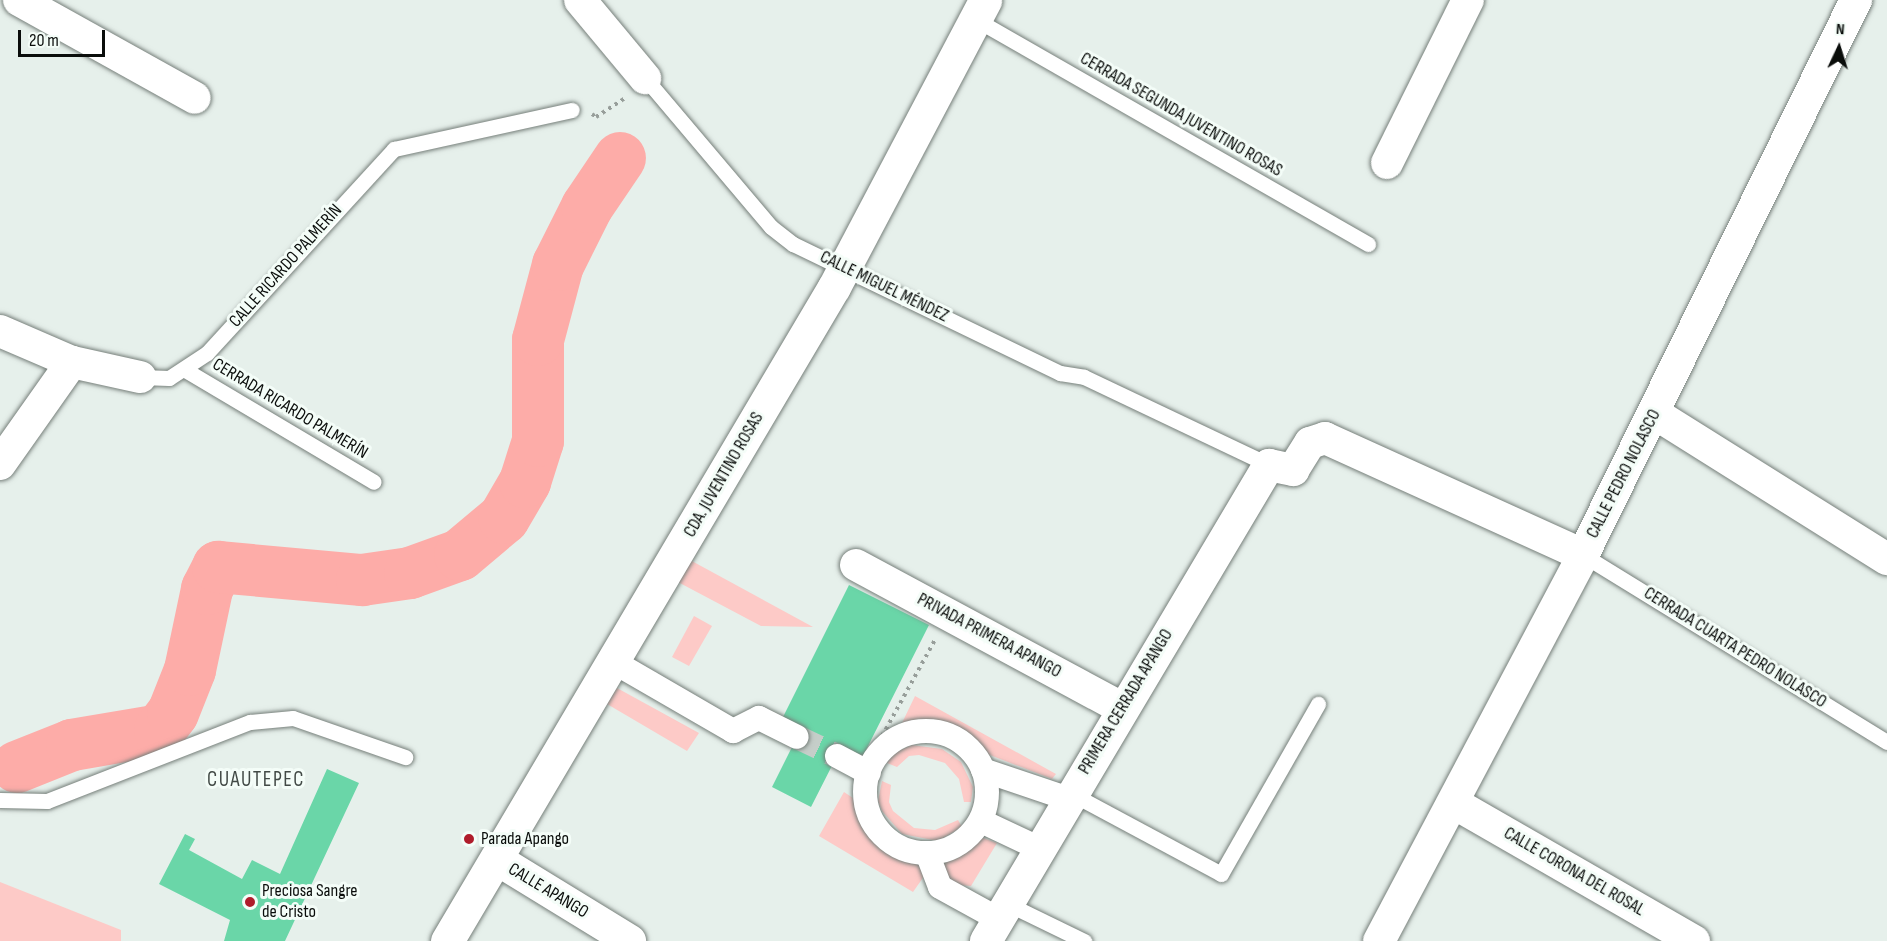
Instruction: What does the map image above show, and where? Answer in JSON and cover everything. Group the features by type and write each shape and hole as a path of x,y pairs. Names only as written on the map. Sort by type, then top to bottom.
{"street":[{"path":"19,0 195,98"},
{"name":"CALLE MIGUEL MÉNDEZ","path":"580,0 645,78"},
{"path":"1387,163 1468,0"},
{"name":"CALLE PEDRO NOLASCO","path":"1379,941 1454,803 1583,555 1856,0"},
{"name":"CDA. JUVENTINO ROSAS","path":"447,941 498,860 845,266 980,10"},
{"path":"0,331 72,362 140,376"},
{"path":"0,464 72,362"},
{"path":"1654,412 1887,559"},
{"path":"1269,465 1293,470 1310,443 1325,438 1396,473 1583,555"},
{"name":"PRIMERA CERRADA APANGO","path":"998,922 1038,848 1269,465"},
{"name":"PRIVADA PRIMERA APANGO","path":"856,565 1122,708"},
{"path":"614,662 733,731 759,718 797,737"},
{"path":"919,732 958,740 983,770 987,789 981,821 964,840 927,853 907,850 875,826 866,807 866,772 882,749 919,732"},
{"path":"837,756 866,772"},
{"path":"983,770 1070,796"},
{"name":"CALLE CORONA DEL ROSAL","path":"1454,803 1694,941"},
{"path":"981,821 1038,848"},
{"path":"927,853 940,887 998,922"},
{"name":"CALLE APANGO","path":"498,860 630,941"}],"lane":[{"name":"CERRADA SEGUNDA JUVENTINO ROSAS","path":"980,10 1368,244"},
{"name":"CALLE MIGUEL MÉNDEZ","path":"645,78 771,227 793,244 845,266 1060,374 1084,377 1269,465"},
{"name":"CALLE RICARDO PALMERÍN","path":"187,370 394,149 572,110"},
{"path":"140,376 169,378 187,370"},
{"name":"CERRADA RICARDO PALMERÍN","path":"187,370 374,482"},
{"name":"CERRADA CUARTA PEDRO NOLASCO","path":"1583,555 1887,742"},
{"path":"1070,796 1221,874 1318,704"},
{"path":"0,800 47,801 250,722 293,718 405,757"},
{"path":"998,922 1084,941"}],"path":[{"path":"572,110 580,103 596,117 620,105 645,78"},
{"path":"866,772 950,614"}],"shaded area":[{"path":"690,560 813,627 761,626 676,581"},
{"path":"694,616 712,626 689,666 672,657"},
{"path":"617,688 699,733 687,751 607,704"},
{"path":"915,696 1056,774 1052,779 982,752 962,733 925,722 902,723"},
{"path":"912,745 942,749 961,762 973,787 971,802 964,802 959,779 945,763 919,755 909,756 897,767 887,763 894,753"},
{"path":"882,781 891,785 889,802 893,811 914,828 935,830 958,820 962,827 938,841 902,834 882,811 878,801"},
{"path":"844,792 856,800 875,840 891,853 916,860 927,872 913,892 819,836"},
{"path":"975,835 997,843 971,886 958,885 940,871 941,857"},
{"path":"0,882 121,930 121,941 0,941"}],"building":[{"path":"849,585 929,625 863,756 842,746 811,807 772,787 802,727 783,717"},
{"name":"Preciosa Sangre de Cristo","path":"327,769 359,783 285,941 224,941 230,920 159,884 185,834 195,839 189,850 242,879 252,860 280,874"}],"waterway":[{"path":"17,767 72,745 160,730 173,713 190,670 207,589 218,567 362,580 410,573 460,555 504,518 525,482 538,441 538,340 558,265 587,207 620,158"}],"tunnel":[{"path":"797,737 837,756"}],"place":[{"name":"Parada Apango","path":"469,839"},
{"name":"Preciosa Sangre de Cristo","path":"250,902"}],"district":[{"name":"CUAUTEPEC","path":"256,780"}]}
